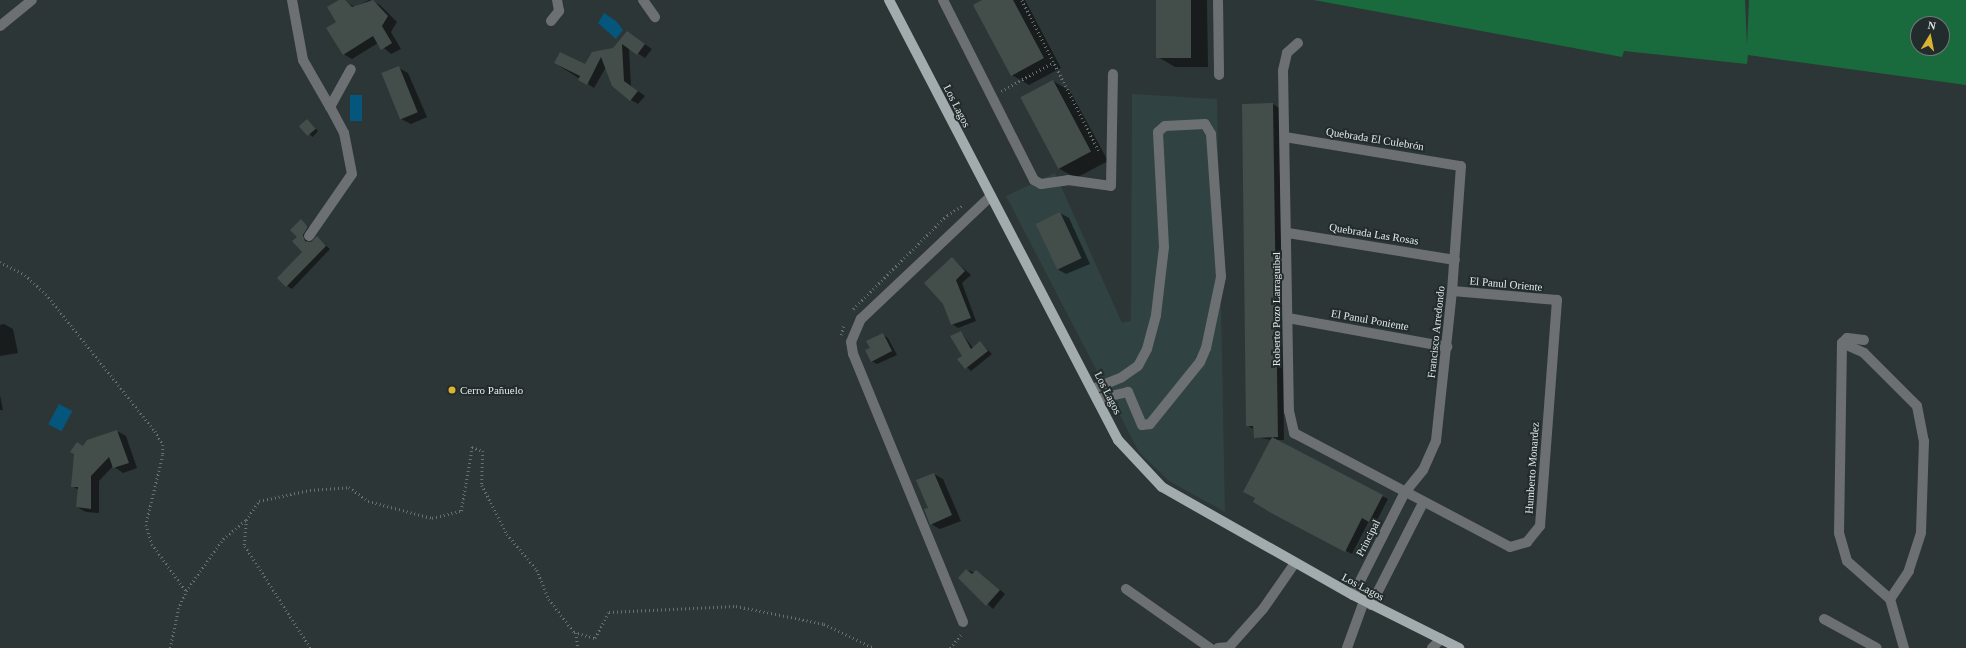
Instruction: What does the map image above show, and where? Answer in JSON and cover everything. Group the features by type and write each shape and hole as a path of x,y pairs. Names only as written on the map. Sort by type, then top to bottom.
{"main road":[{"name":"Los Lagos","path":"889,0 990,197 1093,389 1118,440 1162,487 1353,595 1459,648"}],"street":[{"path":"0,26 32,0"},
{"path":"292,0 303,60 344,133 352,174 308,236"},
{"path":"551,21 560,11 557,0"},
{"path":"643,0 655,17"},
{"path":"942,0 1034,180 1041,184 1068,180 1111,186 1114,162 1113,74"},
{"path":"1218,0 1219,75"},
{"name":"Roberto Pozo Larraguibel","path":"1298,43 1287,53 1283,72 1288,232 1289,411 1294,433 1423,503"},
{"path":"330,107 351,69"},
{"path":"1093,389 1122,377 1138,366 1147,349 1156,315 1164,247 1158,132 1165,126 1205,124 1211,134 1221,277 1206,348 1200,362 1150,424 1142,425 1128,392 1097,399"},
{"name":"Quebrada El Culebrón","path":"1285,137 1461,166"},
{"name":"Francisco Arredondo","path":"1405,492 1423,470 1436,441 1455,260 1461,166"},
{"path":"961,624 856,362 851,342 861,319 990,197"},
{"name":"Quebrada Las Rosas","path":"1288,232 1455,260"},
{"name":"El Panul Oriente","path":"1452,292 1557,300"},
{"name":"Humberto Monardez","path":"1423,503 1510,547 1527,542 1540,526 1557,300"},
{"name":"El Panul Poniente","path":"1288,318 1447,347"},
{"path":"1864,340 1846,338 1842,343 1841,548 1847,561 1890,599 1904,648"},
{"path":"1842,343 1864,353 1917,406 1924,441 1921,533 1909,572 1890,599"},
{"name":"Principal","path":"1353,595 1405,492"},
{"path":"1347,648 1368,603 1423,503"},
{"path":"1218,648 1229,647 1264,609 1295,563"},
{"path":"1126,589 1210,648"},
{"path":"1824,619 1877,648"},
{"path":"1432,648 1441,639"}],"path":[{"path":"1022,0 1104,161 1114,162"},
{"path":"992,96 1054,62"},
{"path":"849,316 856,304 947,216 967,202"},
{"path":"0,262 25,275 46,294 155,431 163,445 163,455 146,526 152,544 186,591"},
{"path":"842,340 839,333 846,321"},
{"path":"170,648 178,609 186,591 223,539 246,520 259,501 310,490 349,487 368,501 432,518 461,511 472,447 483,451 482,485 507,534 537,570 548,599 576,632 595,638 609,612 736,606 824,624 874,648"},
{"path":"246,520 244,545 310,648"},
{"path":"950,648 962,633 961,624"},
{"path":"576,632 578,648"}],"shaded area":[{"path":"1132,94 1217,99 1225,512 1169,481 1139,452 1006,196 1055,173 1122,323 1131,321"}],"green space":[{"path":"1314,0 1745,0 1747,45 1749,0 1966,0 1966,85 1748,55 1747,64 1624,51 1622,57"}],"water":[{"path":"604,13 616,21 623,30 616,39 598,23"},
{"path":"350,95 362,95 362,121 350,121"},
{"path":"59,404 72,411 61,431 48,424"}],"building":[{"path":"339,0 345,0 352,7 373,0 388,16 382,26 392,43 381,50 373,36 343,55 326,28 336,22 327,7"},
{"path":"982,0 1013,0 1044,58 1011,76 973,5"},
{"path":"1156,0 1191,0 1191,58 1156,58"},
{"path":"627,31 645,44 637,55 622,44 624,81 638,91 630,101 612,86 601,57 587,85 578,80 580,76 554,63 560,52 585,64 592,52 613,48"},
{"path":"399,66 418,112 400,119 381,73"},
{"path":"1053,80 1091,152 1058,169 1020,97"},
{"path":"1273,103 1278,437 1254,438 1253,426 1246,426 1242,104"},
{"path":"307,119 316,129 308,136 299,126"},
{"path":"1060,212 1082,258 1057,270 1036,223"},
{"path":"301,219 308,227 303,235 305,241 311,242 317,236 326,246 286,287 277,278 302,252 292,241 297,237 290,230"},
{"path":"952,257 965,271 956,280 971,318 951,325 943,304 924,283"},
{"path":"961,331 971,349 980,341 988,351 965,369 957,359 962,356 950,336"},
{"path":"883,333 892,351 871,362 865,350 870,348 866,341"},
{"path":"117,430 129,463 113,468 109,457 91,476 91,509 76,507 78,487 71,487 74,454 70,452 77,442 83,446 87,440"},
{"path":"1272,437 1383,495 1369,522 1362,518 1345,552 1273,514 1253,502 1255,498 1243,492"},
{"path":"934,473 952,515 930,525 924,509 928,508 916,480"},
{"path":"966,569 972,574 976,570 1000,590 986,606 958,578"}],"place":[{"name":"Cerro Pañuelo","path":"452,390"}]}
